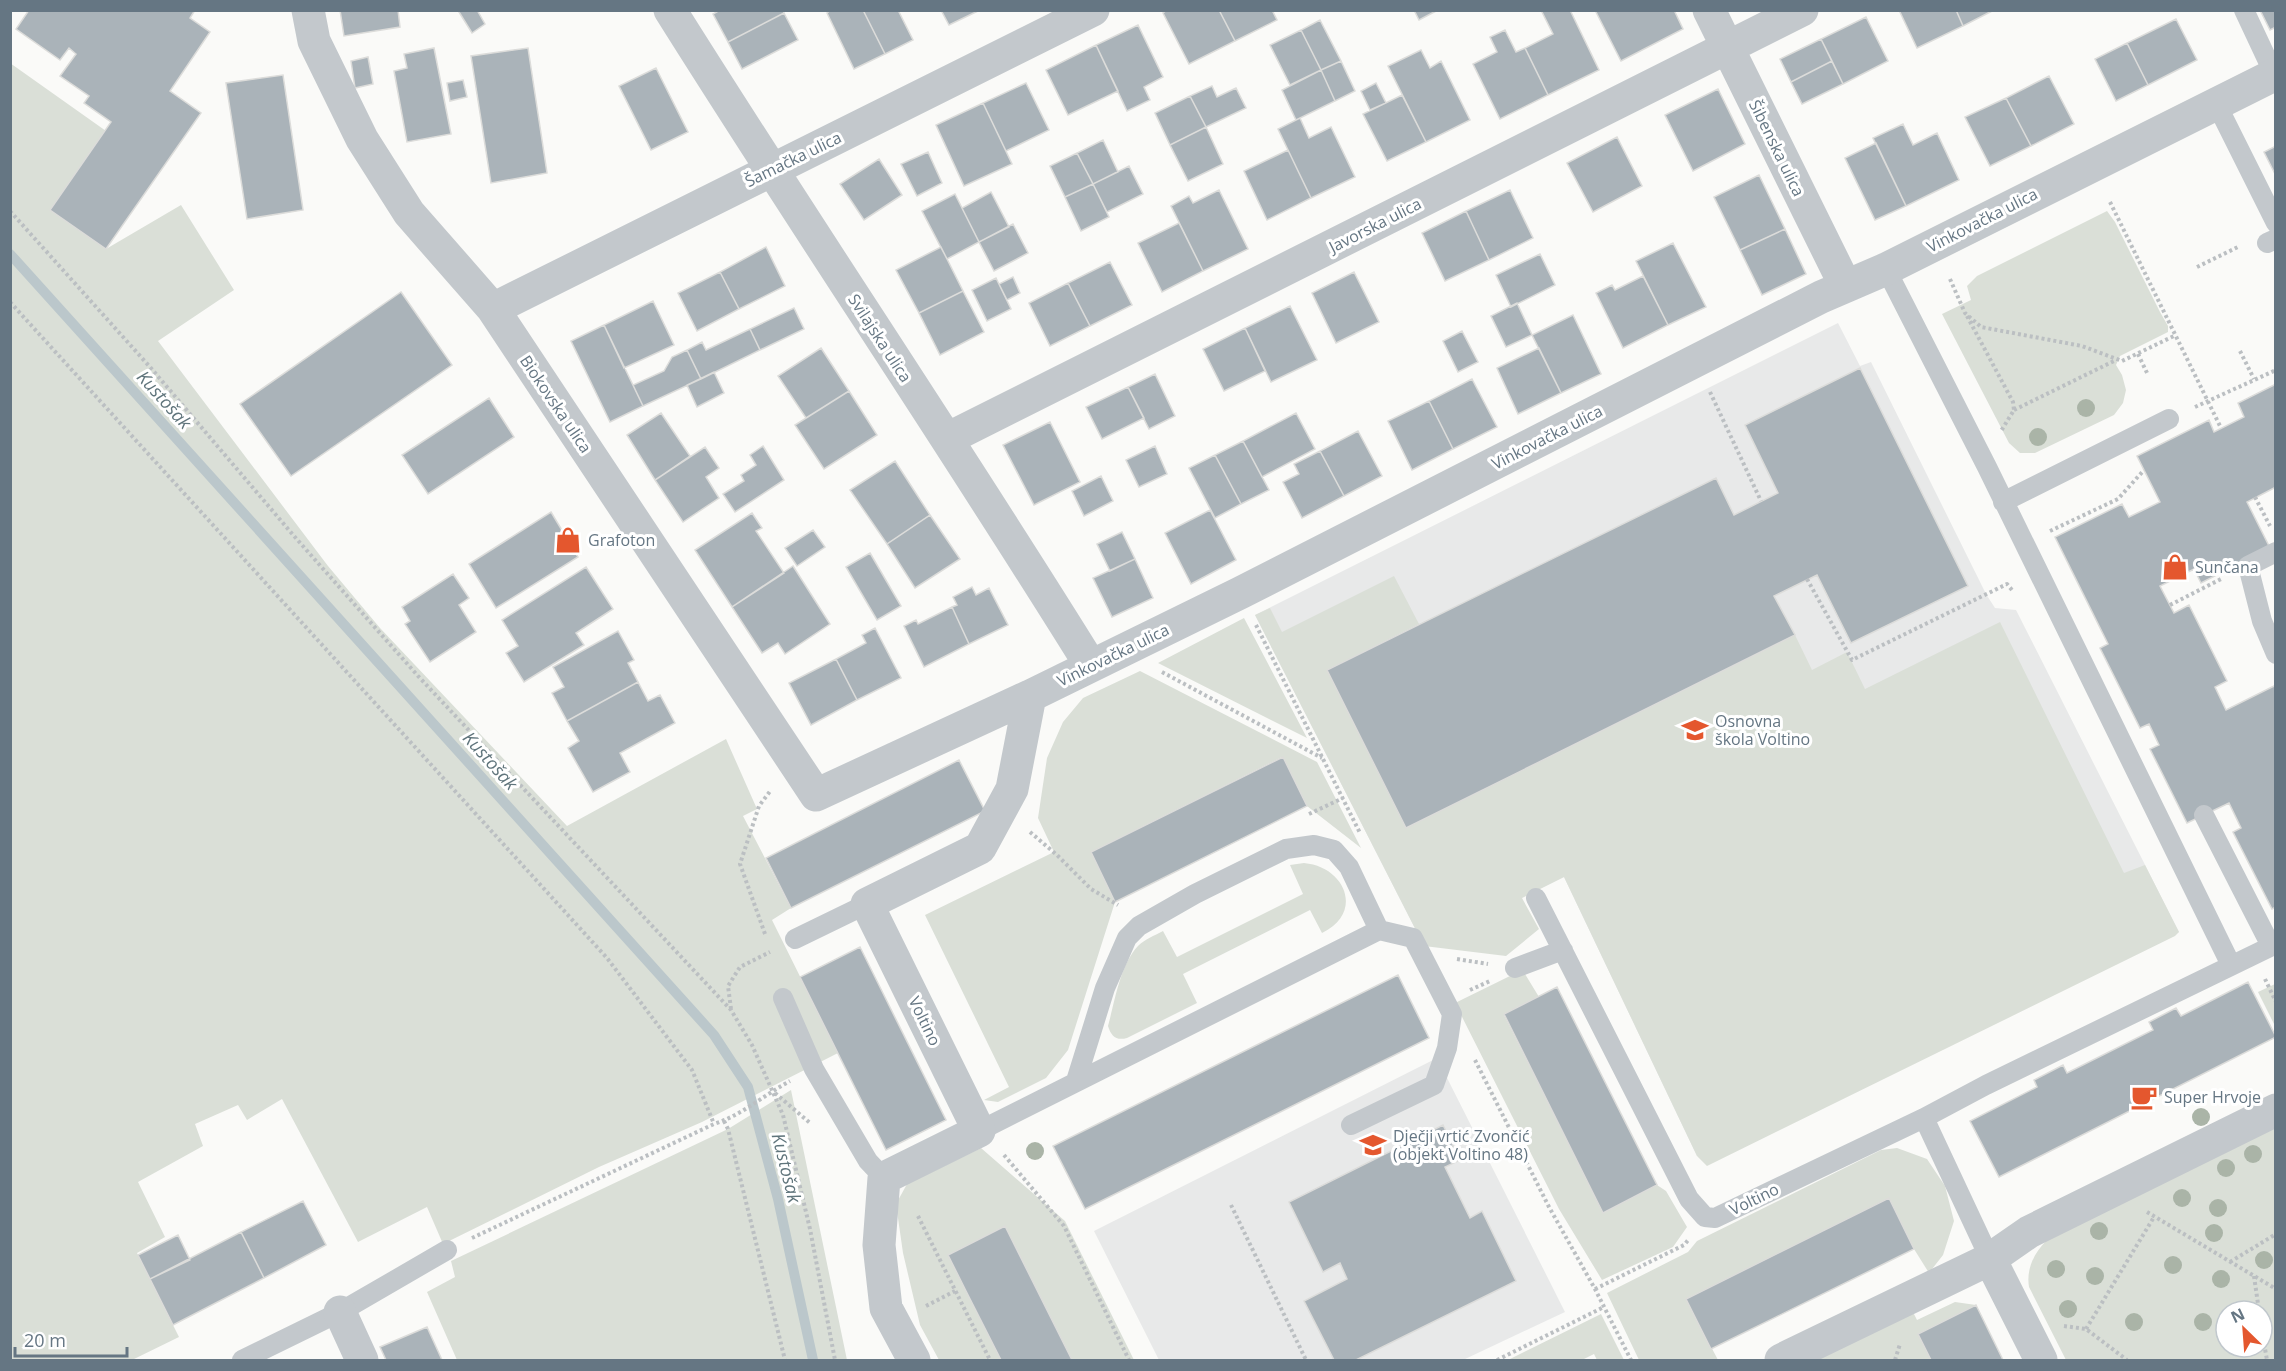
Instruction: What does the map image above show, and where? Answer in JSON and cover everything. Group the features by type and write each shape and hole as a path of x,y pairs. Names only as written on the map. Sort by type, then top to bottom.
{"street":[{"name":"Biokovska ulica","path":"308,10 314,41 362,139 409,213 493,309 816,795"},
{"name":"Svilajska ulica","path":"670,10 770,170 947,439 1091,666"},
{"name":"Šamačka ulica","path":"493,309 1094,10"},
{"name":"Šibenska ulica","path":"1709,10 1845,285"},
{"name":"Javorska ulica","path":"947,439 1802,10"},
{"name":"Vinkovačka ulica","path":"816,795 1030,696 1240,593 1845,285 1886,268 2275,74"},
{"path":"867,904 980,848 1012,789 1030,696"},
{"name":"Voltino","path":"867,904 979,1131"},
{"path":"1781,1360 1990,1258 2029,1232 2276,1110"},
{"path":"914,1360 886,1308 879,1245 890,1175 979,1131"},
{"path":"1990,1258 2041,1360"},
{"path":"340,1312 362,1360"}],"lane":[{"path":"2244,10 2275,74"},
{"path":"2216,103 2276,223"},
{"path":"1886,268 2231,965"},
{"path":"2003,502 2169,419"},
{"path":"2276,552 2248,566 2262,621 2276,654"},
{"path":"2204,815 2273,945"},
{"path":"1076,1080 1105,988 1127,938 1139,926 1215,884 1286,849 1314,845 1334,850 1349,867 1379,930"},
{"path":"1536,898 1689,1199 1706,1217"},
{"path":"795,939 867,904"},
{"path":"979,1131 1076,1080 1379,930 1413,938 1449,1008 1447,1048 1434,1085 1351,1125"},
{"name":"Voltino","path":"1706,1217 1715,1218 1924,1118 1986,1085 2273,945"},
{"path":"1515,968 1563,950"},
{"path":"783,998 814,1069 868,1161 890,1175"},
{"path":"1924,1118 1990,1258"},
{"path":"242,1360 340,1312 447,1250"}],"path":[{"path":"2110,202 2221,428"},
{"path":"10,211 150,367 294,536 418,676 731,1010 752,1045 783,1115 805,1208 835,1360"},
{"path":"1950,279 1965,313 2013,402"},
{"path":"10,302 607,958 692,1070 714,1124"},
{"path":"1965,313 1981,327 2082,345 2122,361 2176,335"},
{"path":"2240,351 2254,379"},
{"path":"2138,354 2148,375"},
{"path":"2014,410 2117,360"},
{"path":"2169,419 2276,370"},
{"path":"1706,383 1761,501"},
{"path":"2024,543 2118,499 2144,471"},
{"path":"2255,497 2276,536"},
{"path":"2170,605 2248,566"},
{"path":"1807,579 1852,660 2007,584"},
{"path":"1255,624 1363,838"},
{"path":"1156,669 1323,759"},
{"path":"767,940 740,864 759,806 793,761"},
{"path":"1057,855 1091,889 1119,905"},
{"path":"731,1010 728,987 740,967 795,939"},
{"path":"771,951 783,998"},
{"path":"1421,953 1515,968"},
{"path":"1515,968 1449,1008 1549,1207 1595,1289 1631,1360"},
{"path":"447,1250 726,1120 772,1090"},
{"path":"726,1120 785,1360"},
{"path":"979,1131 995,1146 1064,1226 1129,1360"},
{"path":"890,1175 990,1360"},
{"path":"2113,1190 2154,1217 2276,1288"},
{"path":"1232,1204 1306,1360"},
{"path":"1595,1289 1684,1245 1706,1217"},
{"path":"2086,1329 2154,1217"},
{"path":"2230,1262 2276,1234"},
{"path":"2254,1276 2257,1299"},
{"path":"1497,1360 1604,1307"},
{"path":"2022,1323 2086,1329 2127,1360"}],"shaded area":[{"path":"10,63 106,131 106,249 181,205 234,290 158,341 328,566 380,628 567,826 726,739 757,809 743,816 791,908 772,920 838,1053 702,1122 599,1167 443,1244 427,1207 358,1242 282,1099 247,1120 238,1105 195,1124 203,1146 138,1182 165,1237 137,1253 179,1337 132,1360 11,1360"},
{"path":"2107,211 2115,222 2168,326 2168,332 2120,356 2116,365 2122,375 2126,390 2123,403 2114,415 2035,453 2020,453 2009,443 1942,314 1971,300 1967,286 1977,276"},
{"name":"Osnovna škola Voltino","path":"1838,323 1860,366 1871,362 1986,594 1995,608 2016,610 2179,932 1697,1156 1564,877 1424,946 1255,615"},
{"path":"1394,576 1419,624 1327,670 1406,828 1795,635 1812,670 1847,652 1865,689 2000,622 2124,873 2145,865 2179,932 2175,936 1707,1166 1697,1156 1564,877 1522,898 1539,929 1506,956 1424,946 1255,615 1270,608 1282,632"},
{"path":"1244,618 1307,738 1158,663"},
{"path":"1140,671 1317,762 1361,848 1307,806 1282,757 1091,852 1115,902 1068,1050 1046,1078 998,1102 984,1100 1009,1087 925,915 1054,852 1038,818 1047,758 1063,722 1083,698"},
{"path":"1304,863 1319,866 1339,882 1346,903 1343,914 1335,924 1322,933 1310,910 1183,974 1197,1003 1127,1038 1120,1039 1112,1035 1108,1026 1119,984 1127,963 1138,946 1163,931 1177,957 1303,894 1290,865"},
{"path":"1525,974 1539,997 1504,1015 1603,1212 1657,1185 1666,1191 1687,1227 1673,1247 1602,1280 1559,1209 1455,1003 1512,975"},
{"path":"2275,984 2275,1026 2258,992"},
{"name":"Dječji vrtić Zvončić (objekt Voltino 48)","path":"1437,1058 1565,1312 1463,1360 1159,1360 1094,1231"},
{"path":"791,1090 847,1360 457,1360 427,1292 455,1277 451,1261 728,1129"},
{"path":"2275,1126 2275,1360 2066,1360 2029,1287 2029,1274 2038,1250 2047,1240"},
{"path":"981,1148 1065,1221 1134,1360 1072,1360 1005,1226 948,1255 1001,1360 939,1360 920,1325 903,1253 896,1204 907,1184"},
{"path":"1897,1148 1927,1159 1945,1186 1954,1221 1943,1255 1929,1273 1914,1249 1686,1299 1718,1360 1639,1360 1607,1293 1688,1252 1697,1241 1881,1150"},
{"path":"1955,1302 1976,1305 1918,1334 1931,1360 1810,1360 1911,1308 1917,1320"},
{"path":"1601,1314 1624,1360 1597,1360 1594,1354 1582,1360 1508,1360"}],"building":[{"path":"29,10 195,10 190,18 210,32 170,91 201,113 106,249 50,210 111,122 84,103 89,96 60,76 76,54 69,48 60,60 16,29"},
{"path":"340,10 398,10 400,27 344,36"},
{"path":"477,10 485,24 472,33 459,12"},
{"path":"720,10 783,10 784,13 728,42 713,14"},
{"path":"831,10 863,10 885,54 854,69 827,13"},
{"path":"863,10 898,10 913,40 885,54"},
{"path":"941,10 978,10 978,11 949,25"},
{"path":"1167,10 1219,10 1235,41 1189,64 1163,13"},
{"path":"1219,10 1272,10 1277,20 1235,41"},
{"path":"1414,10 1438,10 1419,20"},
{"path":"1541,10 1574,10 1571,12 1599,70 1548,95 1525,48 1553,34"},
{"path":"1595,10 1674,10 1683,29 1621,61"},
{"path":"1899,10 1956,10 1963,26 1917,48"},
{"path":"1956,10 1994,10 1963,26"},
{"path":"2260,10 2276,10 2276,27 2270,30"},
{"path":"784,13 798,40 742,69 728,42"},
{"path":"1866,17 1888,61 1843,84 1821,39"},
{"path":"2176,19 2197,60 2148,85 2127,43"},
{"path":"1320,20 1341,61 1321,70 1301,30"},
{"path":"1138,25 1163,77 1144,87 1150,100 1127,111 1096,45"},
{"path":"1301,30 1321,70 1290,85 1270,45"},
{"path":"1505,30 1516,52 1525,48 1548,95 1500,119 1473,64 1497,52 1490,37"},
{"path":"1821,39 1832,61 1791,82 1780,59"},
{"path":"2127,43 2148,85 2116,101 2095,59"},
{"path":"1096,45 1118,91 1068,115 1046,70"},
{"path":"434,48 451,134 407,142 394,71 407,68 404,54"},
{"path":"528,48 547,173 491,183 471,56"},
{"path":"1421,50 1430,68 1441,61 1470,120 1426,142 1388,66"},
{"path":"368,57 373,84 355,88 351,61"},
{"path":"1341,61 1355,91 1335,101 1321,70"},
{"path":"1832,61 1843,84 1802,104 1791,82"},
{"path":"656,68 688,132 651,150 619,86"},
{"path":"1321,70 1335,101 1296,120 1282,90"},
{"path":"283,75 303,210 247,219 226,83"},
{"path":"2049,76 2074,124 2031,146 2006,98"},
{"path":"463,80 467,97 450,101 447,83"},
{"path":"1026,83 1049,130 1006,151 983,103"},
{"path":"1376,83 1386,103 1370,110 1361,91"},
{"path":"1212,86 1217,97 1236,88 1246,108 1206,127 1190,96"},
{"path":"1718,89 1745,144 1693,171 1665,115"},
{"path":"1402,95 1426,142 1387,161 1363,114"},
{"path":"1190,96 1206,127 1170,145 1155,113"},
{"path":"2006,98 2031,146 1990,166 1965,117"},
{"path":"983,103 1012,164 964,186 936,125"},
{"path":"1300,118 1309,138 1331,127 1355,177 1311,198 1278,129"},
{"path":"1903,124 1913,145 1937,133 1959,180 1906,206 1873,138"},
{"path":"1206,127 1223,164 1188,181 1170,145"},
{"path":"1617,137 1642,186 1593,212 1567,163"},
{"path":"1103,140 1118,172 1093,184 1077,153"},
{"path":"1876,143 1906,206 1875,220 1845,158"},
{"path":"2276,146 2276,176 2264,152"},
{"path":"1288,150 1311,198 1267,220 1244,171"},
{"path":"928,152 942,183 917,196 901,164"},
{"path":"1077,153 1093,184 1065,197 1050,166"},
{"path":"879,159 902,195 864,220 840,184"},
{"path":"1129,166 1143,194 1107,212 1093,184"},
{"path":"1759,175 1785,229 1740,250 1714,197"},
{"path":"1093,184 1109,217 1081,231 1065,197"},
{"path":"1219,190 1248,249 1203,271 1171,206 1189,196 1193,203"},
{"path":"1510,190 1533,238 1489,260 1466,211"},
{"path":"991,192 1009,227 979,242 962,208"},
{"path":"955,194 979,242 947,259 922,211"},
{"path":"1466,211 1489,260 1445,281 1422,233"},
{"path":"1179,223 1203,271 1162,292 1138,243"},
{"path":"1013,224 1028,253 994,271 979,242"},
{"path":"1785,229 1806,274 1762,295 1740,250"},
{"path":"1673,243 1706,307 1668,325 1636,261"},
{"path":"766,247 785,286 739,309 720,272"},
{"path":"941,247 963,291 919,313 896,270"},
{"path":"1540,254 1555,285 1511,307 1496,275"},
{"path":"1110,262 1132,305 1090,326 1068,283"},
{"path":"720,272 739,309 697,331 678,293"},
{"path":"1354,272 1379,322 1336,343 1312,293"},
{"path":"1643,276 1668,325 1623,348 1596,293 1612,285 1615,290"},
{"path":"1013,277 1020,293 1007,300 999,284"},
{"path":"996,278 1011,309 987,321 972,290"},
{"path":"1068,283 1090,326 1050,346 1029,303"},
{"path":"963,291 984,332 940,355 919,313"},
{"path":"401,292 452,365 291,476 240,404"},
{"path":"653,301 674,345 624,368 604,325"},
{"path":"1517,303 1532,335 1506,347 1491,316"},
{"path":"1290,306 1317,360 1271,382 1245,328"},
{"path":"794,308 804,329 760,350 750,329"},
{"path":"1573,315 1601,374 1561,393 1532,335"},
{"path":"604,325 643,406 610,422 571,341"},
{"path":"1245,328 1265,371 1224,391 1203,349"},
{"path":"750,329 760,350 701,379 687,350 702,342 706,350"},
{"path":"1462,331 1478,362 1458,372 1443,341"},
{"path":"821,348 849,391 806,418 778,376"},
{"path":"1539,348 1561,393 1518,414 1497,368"},
{"path":"687,350 701,379 643,406 633,385 664,371 672,357"},
{"path":"1860,368 1968,586 1851,643 1817,575 1774,596 1795,635 1406,828 1327,670 1716,478 1734,515 1778,493 1745,425"},
{"path":"714,372 724,393 697,407 687,385"},
{"path":"1155,374 1175,416 1149,429 1128,387"},
{"path":"1472,379 1497,427 1453,449 1429,401"},
{"path":"2276,384 2276,487 2247,502 2270,548 2201,583 2194,569 2160,586 2174,613 2189,605 2227,681 2215,687 2226,710 2274,686 2276,689 2276,907 2272,909 2233,832 2241,828 2229,803 2187,823 2150,749 2159,745 2149,724 2140,728 2100,648 2108,644 2055,537 2122,504 2129,517 2160,502 2137,456 2209,420 2214,432 2244,417 2238,403"},
{"path":"1128,387 1144,418 1102,439 1086,407"},
{"path":"849,391 877,435 824,469 795,425"},
{"path":"489,398 514,437 428,494 402,455"},
{"path":"1429,401 1453,449 1412,470 1388,421"},
{"path":"661,413 690,456 655,480 627,435"},
{"path":"1296,413 1315,449 1262,477 1243,441"},
{"path":"1050,422 1080,482 1034,505 1003,445"},
{"path":"1358,431 1382,476 1344,496 1320,451"},
{"path":"1243,441 1269,490 1241,504 1215,455"},
{"path":"763,446 784,480 735,512 723,494 744,481 741,475 756,465 750,455"},
{"path":"1155,446 1167,474 1139,487 1126,460"},
{"path":"705,447 719,468 706,477 719,498 683,522 655,480"},
{"path":"1320,451 1344,496 1302,518 1283,482 1299,474 1294,464"},
{"path":"1215,455 1241,504 1215,518 1189,468"},
{"path":"895,461 930,515 887,544 850,490"},
{"path":"1101,476 1113,501 1084,516 1072,491"},
{"path":"1210,510 1236,560 1191,584 1165,533"},
{"path":"551,512 578,557 496,608 469,564"},
{"path":"752,513 762,528 756,531 784,573 732,607 695,550"},
{"path":"930,515 960,559 915,588 887,544"},
{"path":"813,530 825,547 797,566 785,548"},
{"path":"1122,532 1135,559 1110,571 1097,544"},
{"path":"870,553 901,606 877,620 846,567"},
{"path":"1135,559 1153,598 1112,617 1093,578"},
{"path":"793,566 830,624 785,654 778,643 762,653 732,607"},
{"path":"586,567 613,609 576,633 584,645 524,682 506,653 518,646 502,620"},
{"path":"453,574 469,598 459,605 476,632 430,662 405,624 410,621 402,607"},
{"path":"972,587 976,595 989,588 1008,625 969,644 952,607 957,605 953,597"},
{"path":"952,607 969,644 924,667 904,626 916,620 918,624"},
{"path":"875,628 901,678 857,700 836,659 866,643 862,635"},
{"path":"618,631 634,660 628,663 638,682 567,721 552,693 564,687 553,667"},
{"path":"836,659 857,700 811,725 789,683"},
{"path":"638,682 648,701 660,695 675,723 620,753 630,772 593,792 568,748 579,741 567,721"},
{"path":"1283,757 1307,806 1115,902 1091,852"},
{"path":"959,760 985,811 791,908 766,858"},
{"path":"860,947 946,1120 886,1150 800,977"},
{"path":"1398,975 1429,1038 1085,1209 1053,1146"},
{"path":"2248,982 2276,1037 1999,1177 1970,1121 2037,1087 2034,1080 2063,1065 2067,1073 2153,1030 2149,1022 2176,1008 2181,1016"},
{"path":"1557,987 1657,1185 1603,1213 1504,1014"},
{"path":"1443,1125 1460,1160 1445,1167 1470,1218 1482,1211 1516,1281 1356,1360 1334,1360 1304,1301 1347,1279 1340,1263 1323,1272 1289,1202"},
{"path":"1889,1198 1914,1249 1711,1349 1686,1299"},
{"path":"303,1201 326,1245 264,1278 241,1232"},
{"path":"1005,1226 1072,1360 1001,1360 948,1255"},
{"path":"241,1232 264,1278 173,1325 150,1279"},
{"path":"178,1235 190,1260 150,1279 138,1255"},
{"path":"1976,1305 2003,1360 1931,1360 1918,1334"},
{"path":"427,1327 442,1360 386,1360 380,1347"}],"waterway":[{"name":"Kustošak","path":"10,254 714,1035 748,1087 778,1199 813,1360"}],"place":[{"name":"Grafoton","path":"568,540"},
{"name":"Sunčana","path":"2175,567"},
{"name":"Osnovna škola Voltino","path":"1695,730"},
{"name":"Super Hrvoje","path":"2144,1097"},
{"name":"Dječji vrtić Zvončić (objekt Voltino 48)","path":"1373,1145"}]}
